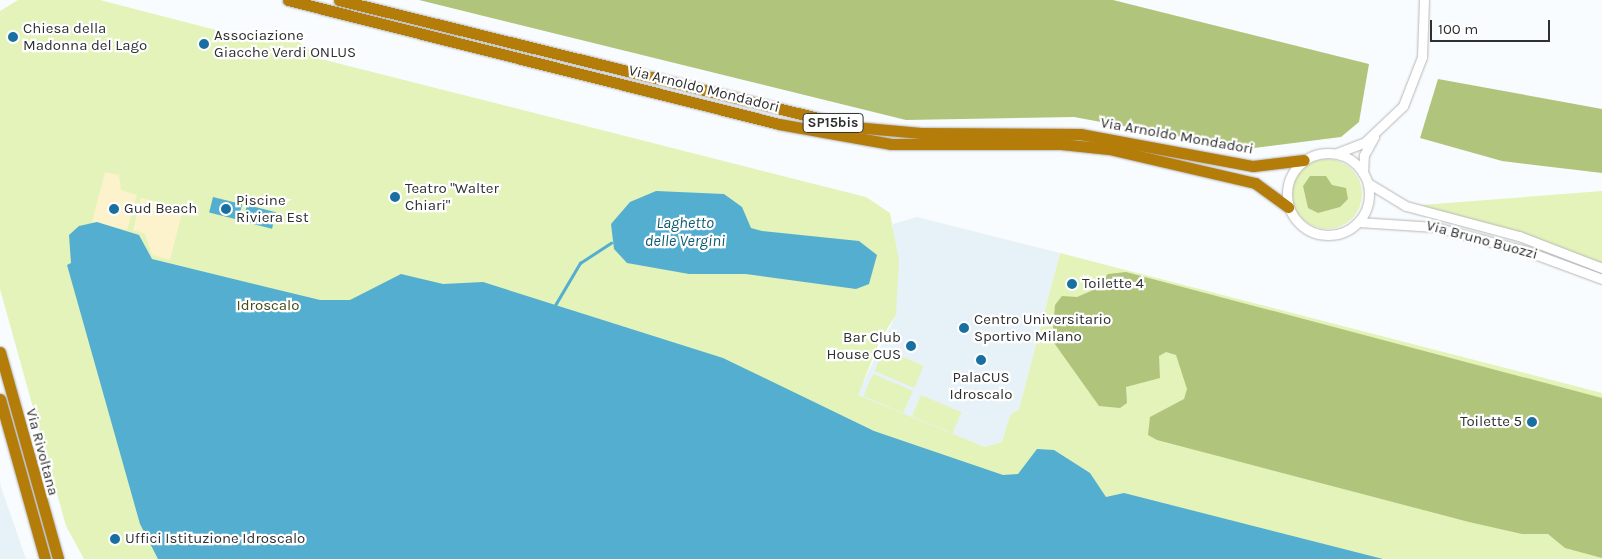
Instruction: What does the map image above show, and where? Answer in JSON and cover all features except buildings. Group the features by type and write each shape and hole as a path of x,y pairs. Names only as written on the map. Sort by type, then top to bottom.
{"highway":[{"name":"Via Arnoldo Mondadori","path":"288,0 779,124 891,144 1061,144 1109,149 1255,183 1288,207"},
{"name":"Via Arnoldo Mondadori","path":"339,0 854,126 930,133 1087,135 1253,166 1304,160"},
{"name":"Via Rivoltana","path":"0,352 58,559"},
{"name":"Via Rivoltana","path":"0,399 45,559"},
{"path":"0,428 39,559"}],"main road":[{"path":"1330,152 1349,152 1399,112 1413,83 1422,57 1424,0"},
{"path":"1364,174 1364,155 1378,130"},
{"path":"1330,152 1351,160 1364,174 1368,183 1368,202 1358,222"},
{"name":"SP15bis","path":"1304,160 1330,152"},
{"path":"1288,207 1288,181 1304,160"},
{"name":"Via Bruno Buozzi","path":"1368,183 1406,206 1519,236 1602,268"},
{"name":"SP15bis","path":"1288,207 1298,223 1319,234 1338,234 1358,222"},
{"name":"Via Bruno Buozzi","path":"1358,222 1435,227 1529,252 1602,279"}],"shaded area":[{"name":"Centro Universitario Sportivo Milano","path":"917,217 1060,253 1019,409 1010,415 1002,442 996,446 985,447 857,395 896,315 893,224"},
{"path":"0,482 1,487 26,559 0,559"}],"green space":[{"name":"Idroscalo","path":"18,0 100,0 239,36 274,32 295,39 321,59 866,197 890,213 899,261 896,315 880,340 858,395 985,447 1002,442 1010,415 1019,409 1060,253 1602,393 1602,559 84,559 66,526 0,289 0,11"},
{"path":"419,0 1113,0 1369,64 1359,122 1341,137 1246,149 1074,117 906,120"},
{"path":"1438,79 1602,109 1602,173 1502,161 1420,138"},
{"path":"1327,159 1340,162 1352,169 1359,181 1362,194 1359,207 1352,219 1340,226 1327,229 1314,226 1302,219 1295,207 1292,194 1295,181 1302,169 1314,162"},
{"path":"1310,176 1326,176 1332,185 1346,188 1348,199 1340,207 1318,213 1308,208 1303,186"},
{"path":"1602,191 1602,263 1421,205"},
{"path":"1126,272 1602,398 1602,558 1565,548 1548,534 1522,534 1469,522 1157,440 1148,435 1150,417 1184,399 1187,389 1176,355 1166,352 1159,356 1160,378 1126,387 1127,403 1120,408 1099,406 1052,340 1055,305 1062,296 1077,297 1091,291 1108,274"},
{"path":"884,349 924,366 914,388 875,371"},
{"path":"873,374 913,391 903,413 864,396"},
{"path":"921,395 962,412 953,433 912,416"}],"sand":[{"name":"Gud Beach","path":"105,172 119,175 121,190 137,195 127,230 92,222"},
{"path":"141,198 178,208 182,213 170,260 152,255 145,234 133,230"}],"water":[{"name":"Laghetto delle Vergini","path":"656,191 724,194 742,207 751,228 762,231 859,241 877,255 869,284 856,289 746,274 689,274 627,263 614,249 611,224 630,202"},
{"name":"Piscine Riviera Est","path":"213,197 242,204 238,220 209,213"},
{"name":"Piscine Riviera Est","path":"247,205 276,212 272,229 243,221"},
{"name":"Idroscalo","path":"97,222 139,235 152,259 320,300 350,300 401,274 443,284 483,282 723,358 874,431 1003,475 1018,474 1037,449 1054,450 1090,473 1106,497 1124,493 1383,559 158,559 140,524 67,265 71,263 69,235 79,226"}],"waterway":[{"path":"554,307 580,263 611,243"}],"place":[{"name":"Chiesa della Madonna del Lago","path":"13,37"},
{"name":"Associazione Giacche Verdi ONLUS","path":"204,44"},
{"name":"Teatro \"Walter Chiari\"","path":"395,197"},
{"name":"Gud Beach","path":"114,209"},
{"name":"Piscine Riviera Est","path":"226,209"},
{"name":"Toilette 4","path":"1072,284"},
{"name":"Centro Universitario Sportivo Milano","path":"964,328"},
{"name":"Bar Club House CUS","path":"911,346"},
{"name":"PalaCUS Idroscalo","path":"981,360"},
{"name":"Toilette 5","path":"1532,422"},
{"name":"Uffici Istituzione Idroscalo","path":"115,539"}]}
